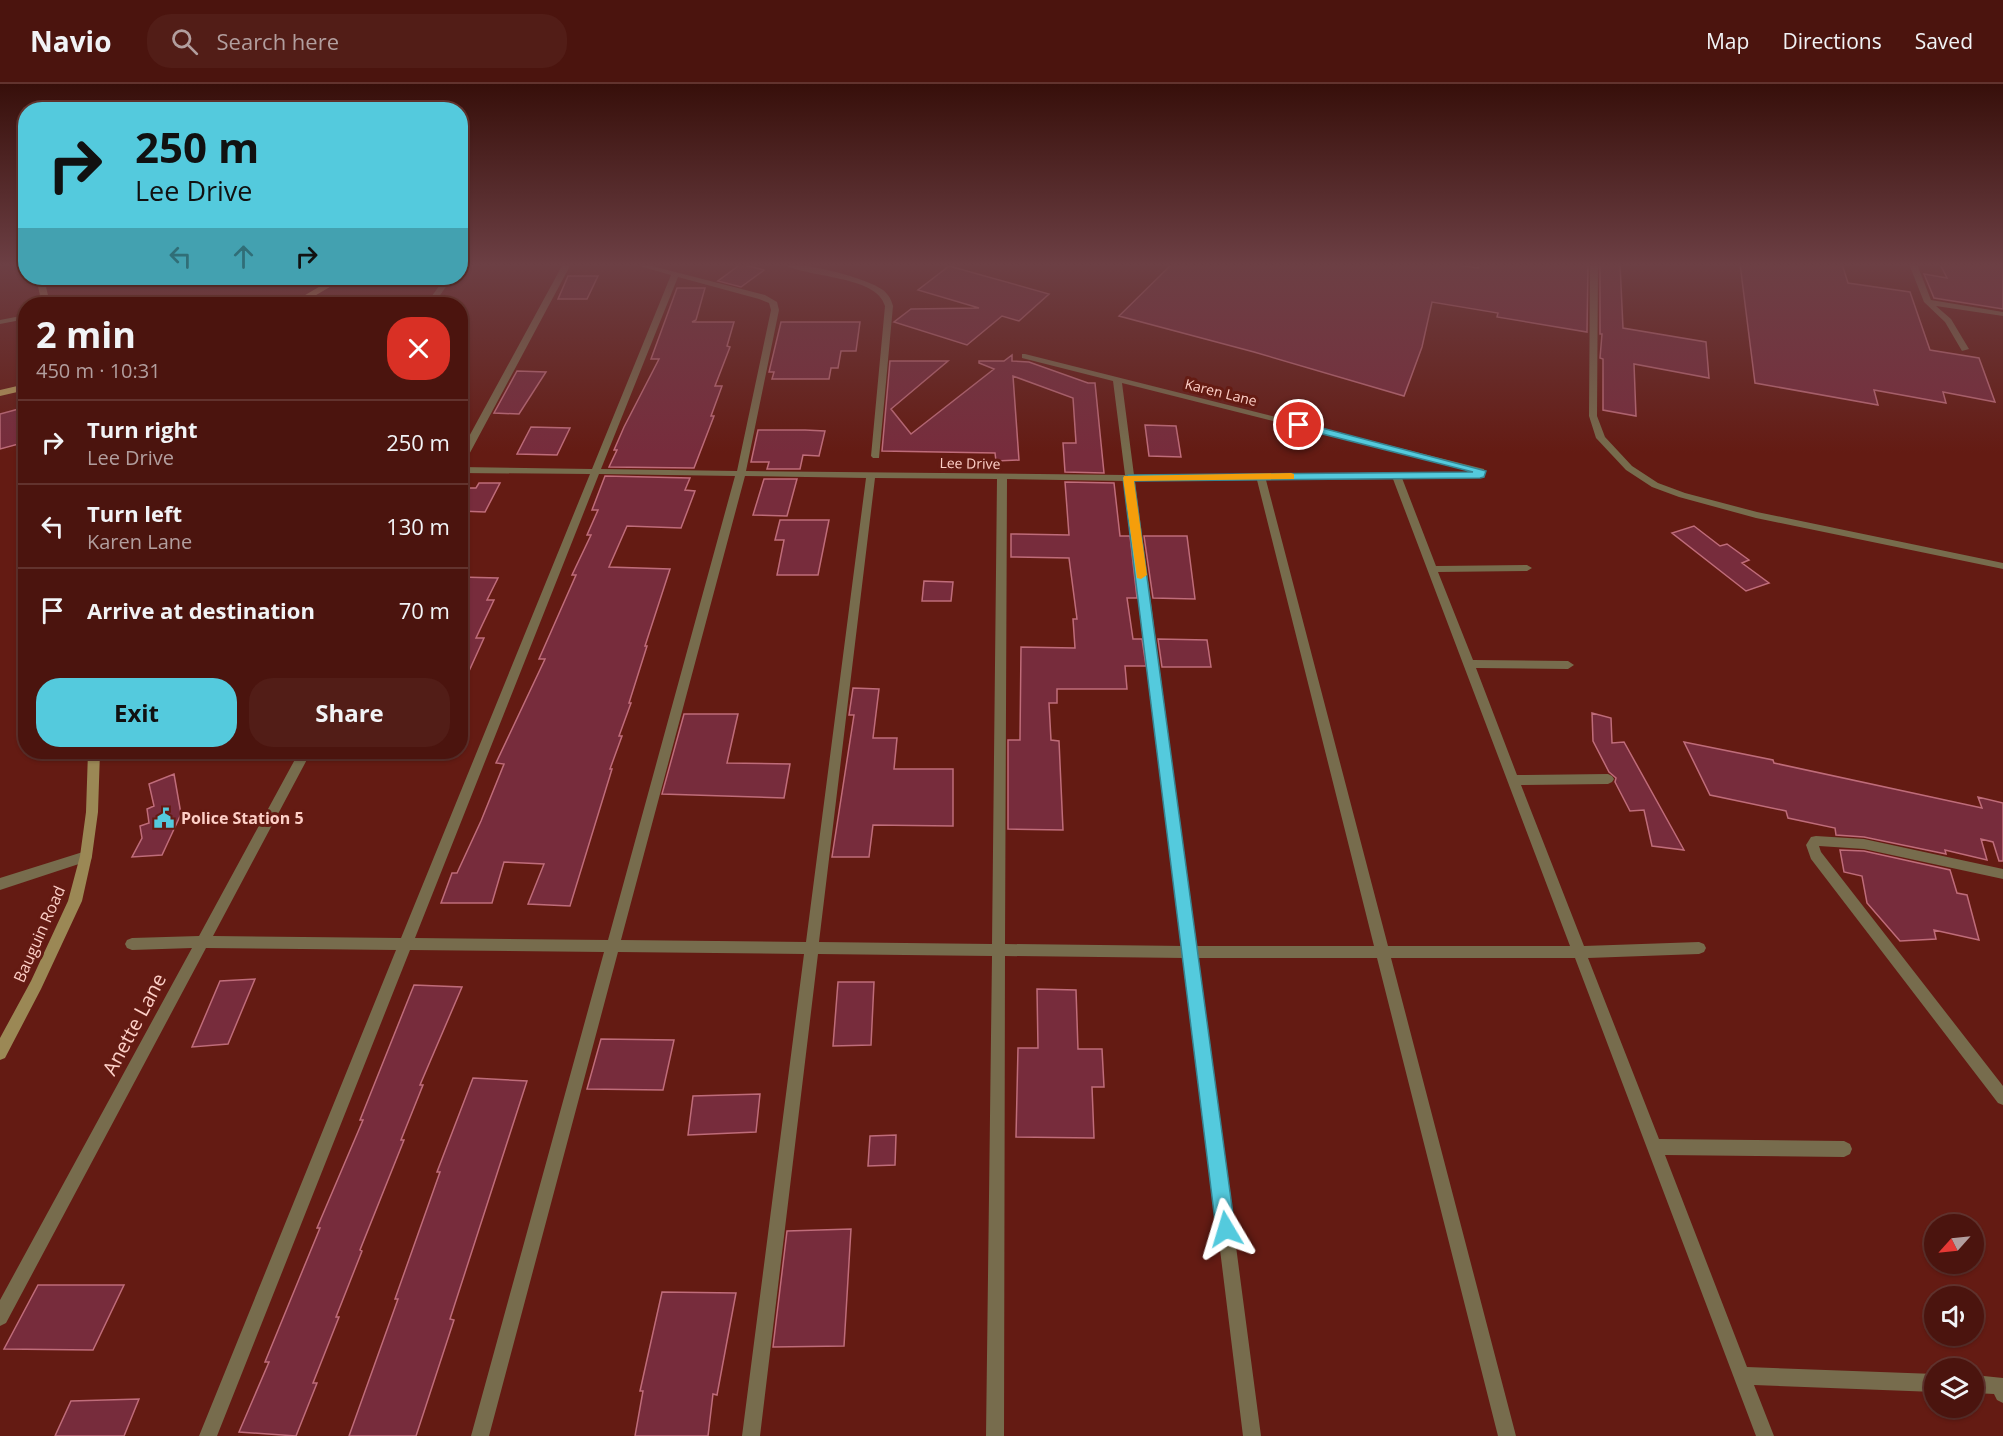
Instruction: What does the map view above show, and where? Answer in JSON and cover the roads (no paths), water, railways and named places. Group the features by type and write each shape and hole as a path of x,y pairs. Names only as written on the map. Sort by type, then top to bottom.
{"street":[{"path":"468,447 533,327"},
{"path":"208,1436 653,327"},
{"path":"480,1436 741,473 771,327"},
{"path":"876,456 887,327"},
{"path":"1594,327 1593,416 1601,438 1612,453 1629,468 1655,485 1723,507 2003,566"},
{"path":"1952,327 1965,349"},
{"name":"Karen Lane","path":"1025,356 1480,473"},
{"path":"1117,379 1252,1436"},
{"name":"Lee Drive","path":"468,470 1128,478 1480,473"},
{"path":"751,1436 871,475"},
{"path":"1396,475 1765,1436"},
{"path":"995,1436 1002,477"},
{"path":"1261,477 1507,1436"},
{"path":"1432,568 1527,568"},
{"path":"1468,664 1568,665"},
{"name":"Bauguin Road","path":"0,1053 36,985 75,901 86,856 92,812 94,759"},
{"name":"Anette Lane","path":"0,1317 300,759"},
{"path":"1513,780 1608,779"},
{"path":"2003,874 1864,844 1828,840 1816,841 1812,845 1816,855 1880,940 2003,1098"},
{"path":"0,884 86,856"},
{"path":"132,944 202,942 1190,952 1579,952 1699,948"},
{"path":"1654,1147 1844,1149"},
{"path":"1742,1376 1924,1383"},
{"path":"1984,1384 1999,1385 2003,1394"}],"place":[{"name":"Police Station 5","path":"164,818"}]}
